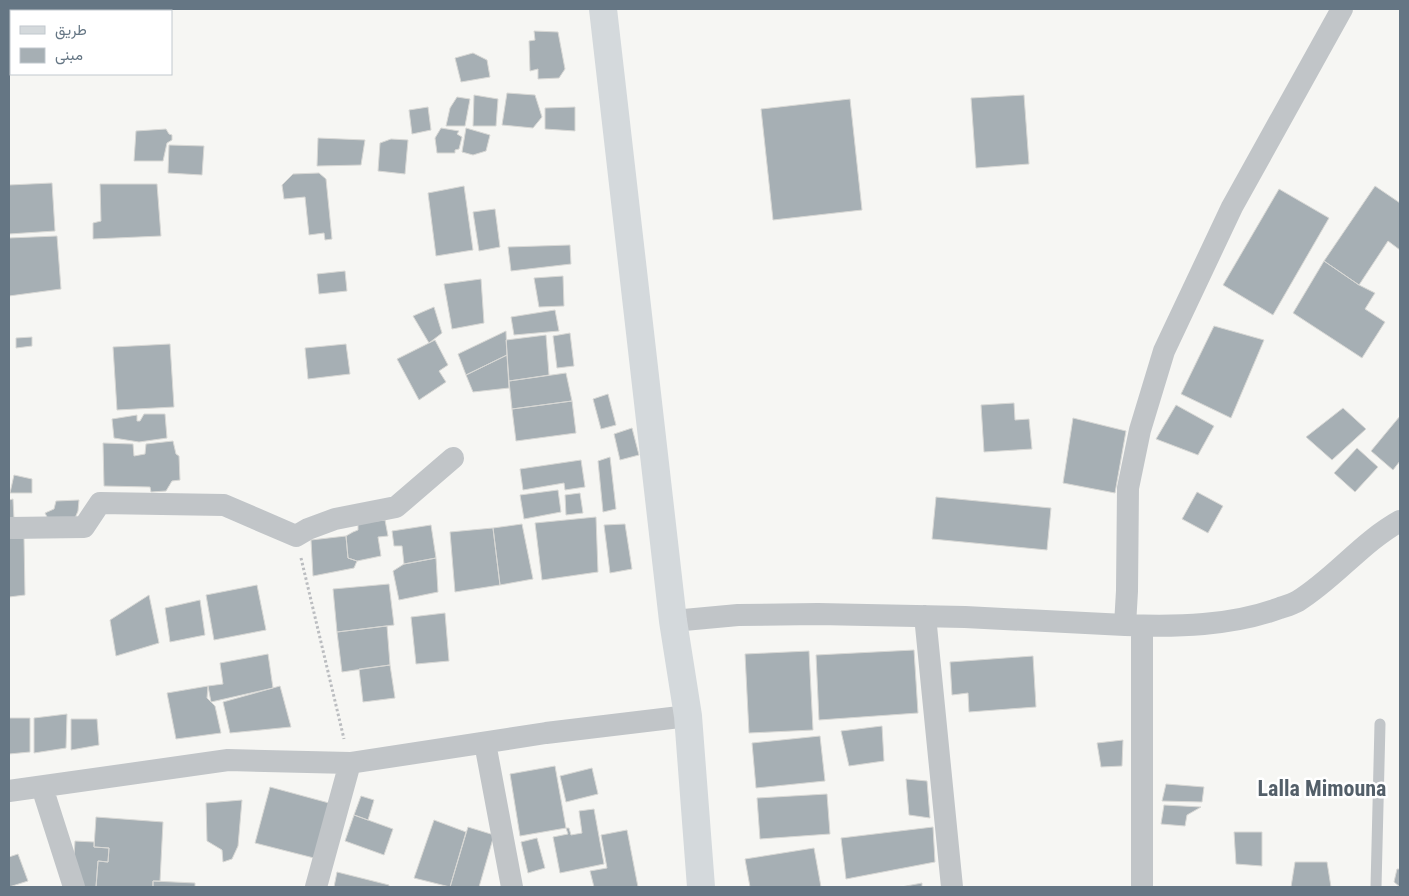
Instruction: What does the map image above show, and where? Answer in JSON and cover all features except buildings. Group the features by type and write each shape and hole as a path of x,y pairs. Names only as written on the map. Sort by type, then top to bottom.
{"street":[{"path":"604,9 673,621 688,716 701,887"},
{"path":"1142,887 1134,626 1127,591 1128,488 1140,430 1164,350 1232,207 1342,9"},
{"path":"9,528 84,527 100,503 137,502 224,505 296,536 308,529 335,519 396,507 453,458"},
{"path":"673,621 738,615 818,614 925,616 1134,626 1171,626 1224,622 1262,615 1297,602 1365,545 1400,521"},
{"path":"925,616 952,887"},
{"path":"9,791 228,760 350,763 556,732 688,716"},
{"path":"485,743 512,887"},
{"path":"316,887 350,763"},
{"path":"42,787 74,887"}],"lane":[{"path":"1376,887 1380,724"}],"path":[{"path":"296,536 350,763"}],"district":[{"name":"Lalla Mimouna","path":"1322,788"}]}
